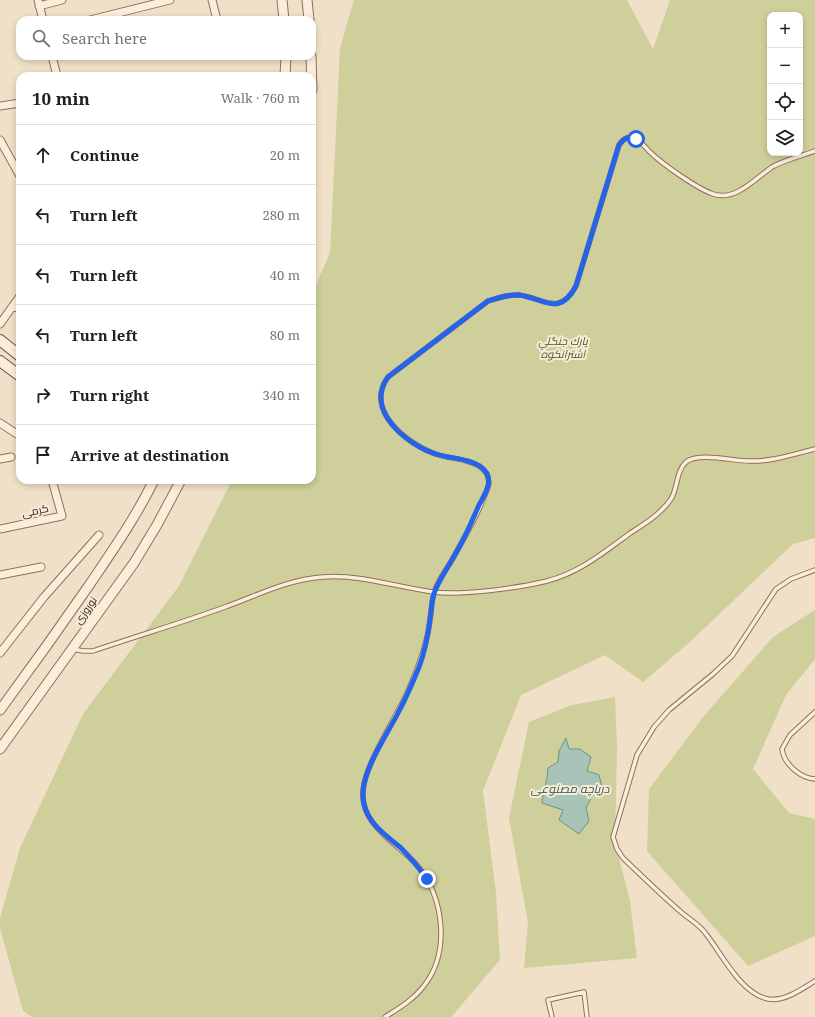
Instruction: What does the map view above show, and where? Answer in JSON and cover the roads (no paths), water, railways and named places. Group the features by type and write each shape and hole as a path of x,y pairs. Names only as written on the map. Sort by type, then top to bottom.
{"main road":[{"path":"0,340 16,353"},
{"path":"0,361 16,373"}],"street":[{"path":"42,16 38,3 62,0"},
{"path":"106,16 170,0"},
{"path":"212,0 216,16"},
{"path":"282,0 284,16"},
{"path":"307,0 309,16"},
{"path":"53,60 56,72"},
{"path":"285,72 286,60"},
{"path":"311,60 311,72"},
{"path":"0,106 16,104"},
{"path":"0,140 3,152 16,170"},
{"path":"0,324 16,302"},
{"path":"12,307 16,308"},
{"path":"0,423 16,433"},
{"path":"0,459 11,457"},
{"name":"کرمی","path":"0,529 62,516 53,484"},
{"name":"نوروزی","path":"0,710 53,638 115,548 152,484"},
{"name":"نوروزی","path":"0,749 134,563 157,525 179,484"},
{"path":"0,653 44,597 99,535"},
{"path":"0,575 41,567"}],"lane":[{"path":"385,1017 409,1001 424,986 434,969 439,954 440,916 435,896 424,875 412,860 380,830 367,814 363,803 363,790 373,761 399,711 419,666 430,625 434,592 457,552 486,491 489,477 486,471 474,464 436,454 424,449 393,427 384,414 381,402 382,388 388,377 488,301 507,295 518,295 529,297 546,304 556,305 565,301 576,286 619,145 624,139 630,137 636,139 658,160 709,192 723,196 744,188 773,167 815,150"},
{"path":"73,649 83,651 93,650 227,607 281,584 303,579 324,577 352,578 434,592 483,591 546,581 566,575 580,568 658,514 672,498 682,468 686,462 694,459 749,462 766,460 815,449"},
{"path":"815,570 791,579 776,589 732,656 713,674 669,710 654,727 637,755 614,837 617,849 623,858 681,912 705,932 734,973 746,987 758,996 768,999 778,999 796,993 815,981"},
{"path":"815,712 790,735 782,749 786,762 796,771 815,779"},
{"path":"552,1017 548,1000 584,992 587,1017"}],"water":[{"name":"دریاچه مصنوعی","path":"566,738 569,749 580,749 591,757 587,771 599,775 602,787 592,796 586,808 589,821 579,834 559,820 563,810 542,803 548,768 558,762 559,751"}],"park label":[{"name":"پارك جنگلي اشترانكوه","path":"563,346"}]}
